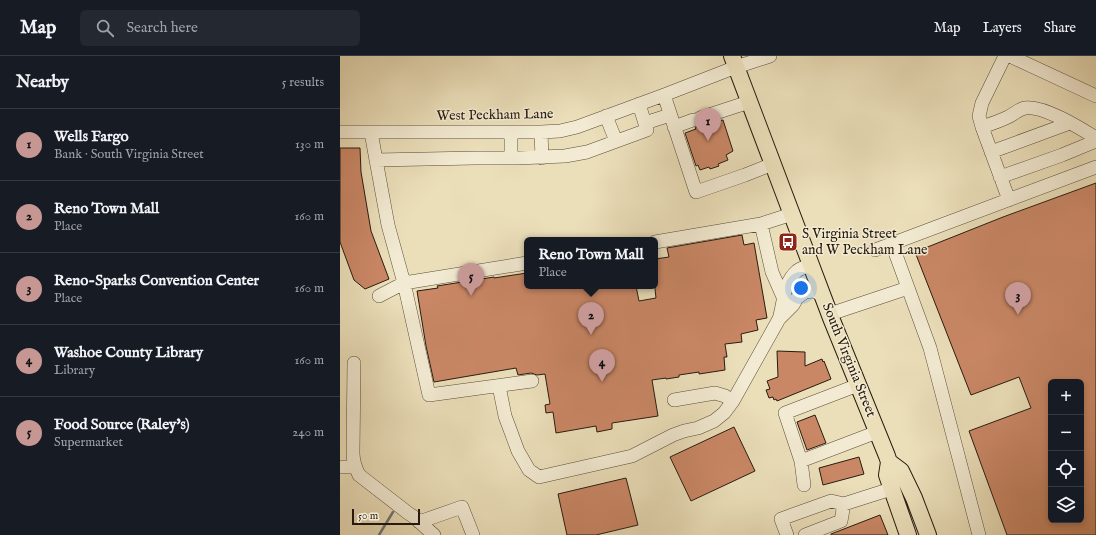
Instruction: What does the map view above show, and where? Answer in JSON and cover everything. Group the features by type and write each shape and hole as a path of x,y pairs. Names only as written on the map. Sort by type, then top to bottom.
{"main road":[{"name":"South Virginia Street","path":"734,62 830,314 889,462 887,476 908,535"},
{"name":"South Virginia Street","path":"889,462 901,470 914,498 928,535"}],"street":[{"name":"West Peckham Lane","path":"340,132 560,131 576,127 664,95 734,62 770,56"},
{"path":"1005,56 982,103 979,116 1009,200"},
{"path":"1010,56 1096,96"},
{"path":"664,95 696,192 773,164"},
{"path":"645,123 697,119 749,102"},
{"path":"376,160 542,158 586,152 647,130 639,104"},
{"path":"982,127 1007,117 1023,108 1031,108 1045,111 1096,138"},
{"path":"606,116 616,141"},
{"path":"991,152 1070,123"},
{"path":"371,132 388,225 404,283 429,395 532,381"},
{"path":"511,132 512,158"},
{"path":"541,132 542,158"},
{"path":"1000,177 1096,141"},
{"path":"875,250 1096,167"},
{"path":"658,241 761,224 792,214"},
{"path":"761,224 772,272 783,297"},
{"path":"892,244 930,348 979,535"},
{"path":"379,296 404,283 524,263"},
{"path":"499,386 505,416 518,451 529,470 539,476 632,456 673,435 698,428 714,421 724,413 733,401 779,319 783,297 790,280 797,271 811,264"},
{"path":"830,314 908,288"},
{"path":"779,319 793,305 797,298 805,292 813,291 823,294"},
{"path":"354,363 352,453 355,467 359,475 434,535"},
{"path":"804,485 801,461 785,413 858,385"},
{"path":"674,400 715,393 725,396 733,401"},
{"path":"801,461 877,432"},
{"path":"340,467 355,467"},
{"path":"787,535 781,520 831,501 844,504 891,489"},
{"path":"805,535 841,521 844,504"},
{"path":"419,522 462,507 473,535"}],"building":[{"path":"723,120 733,151 726,155 728,160 718,164 719,166 700,170 698,165 696,166 685,133 696,129 695,128 698,126"},
{"path":"340,148 360,148 361,172 371,231 389,279 365,289 354,280 340,242"},
{"path":"1096,183 1096,535 1007,535 969,431 1031,408 1019,377 971,395 915,252 1003,217"},
{"path":"742,235 744,245 754,243 767,318 756,320 758,330 741,334 742,342 725,344 727,357 724,357 725,370 699,374 699,372 679,375 679,377 652,380 658,416 612,423 612,429 597,432 596,426 556,433 553,412 546,413 545,405 550,404 545,374 537,375 531,373 518,375 516,368 434,382 426,346 417,291 438,288 437,286 524,273 524,289 637,289 639,301 656,298 655,289 658,289 658,259 669,257 667,248"},
{"path":"777,351 805,352 805,366 822,359 831,379 777,401 776,399 774,400 773,397 769,398 766,390 770,389 767,381 778,377"},
{"path":"815,415 826,443 807,450 797,422"},
{"path":"734,427 755,471 691,501 670,457"},
{"path":"859,457 864,474 823,485 819,468"},
{"path":"626,478 638,525 596,535 567,535 558,494"},
{"path":"880,515 888,535 831,535 831,534"}],"waterway":[{"path":"379,535 393,512"}],"place":[{"name":"Wells Fargo","path":"708,141"},
{"name":"S Virginia Street and W Peckham Lane","path":"788,242"},
{"name":"Food Source (Raley's)","path":"471,296"},
{"name":"Reno-Sparks Convention Center","path":"1018,315"},
{"name":"Reno Town Mall","path":"591,335"},
{"name":"Washoe County Library","path":"602,382"}]}
